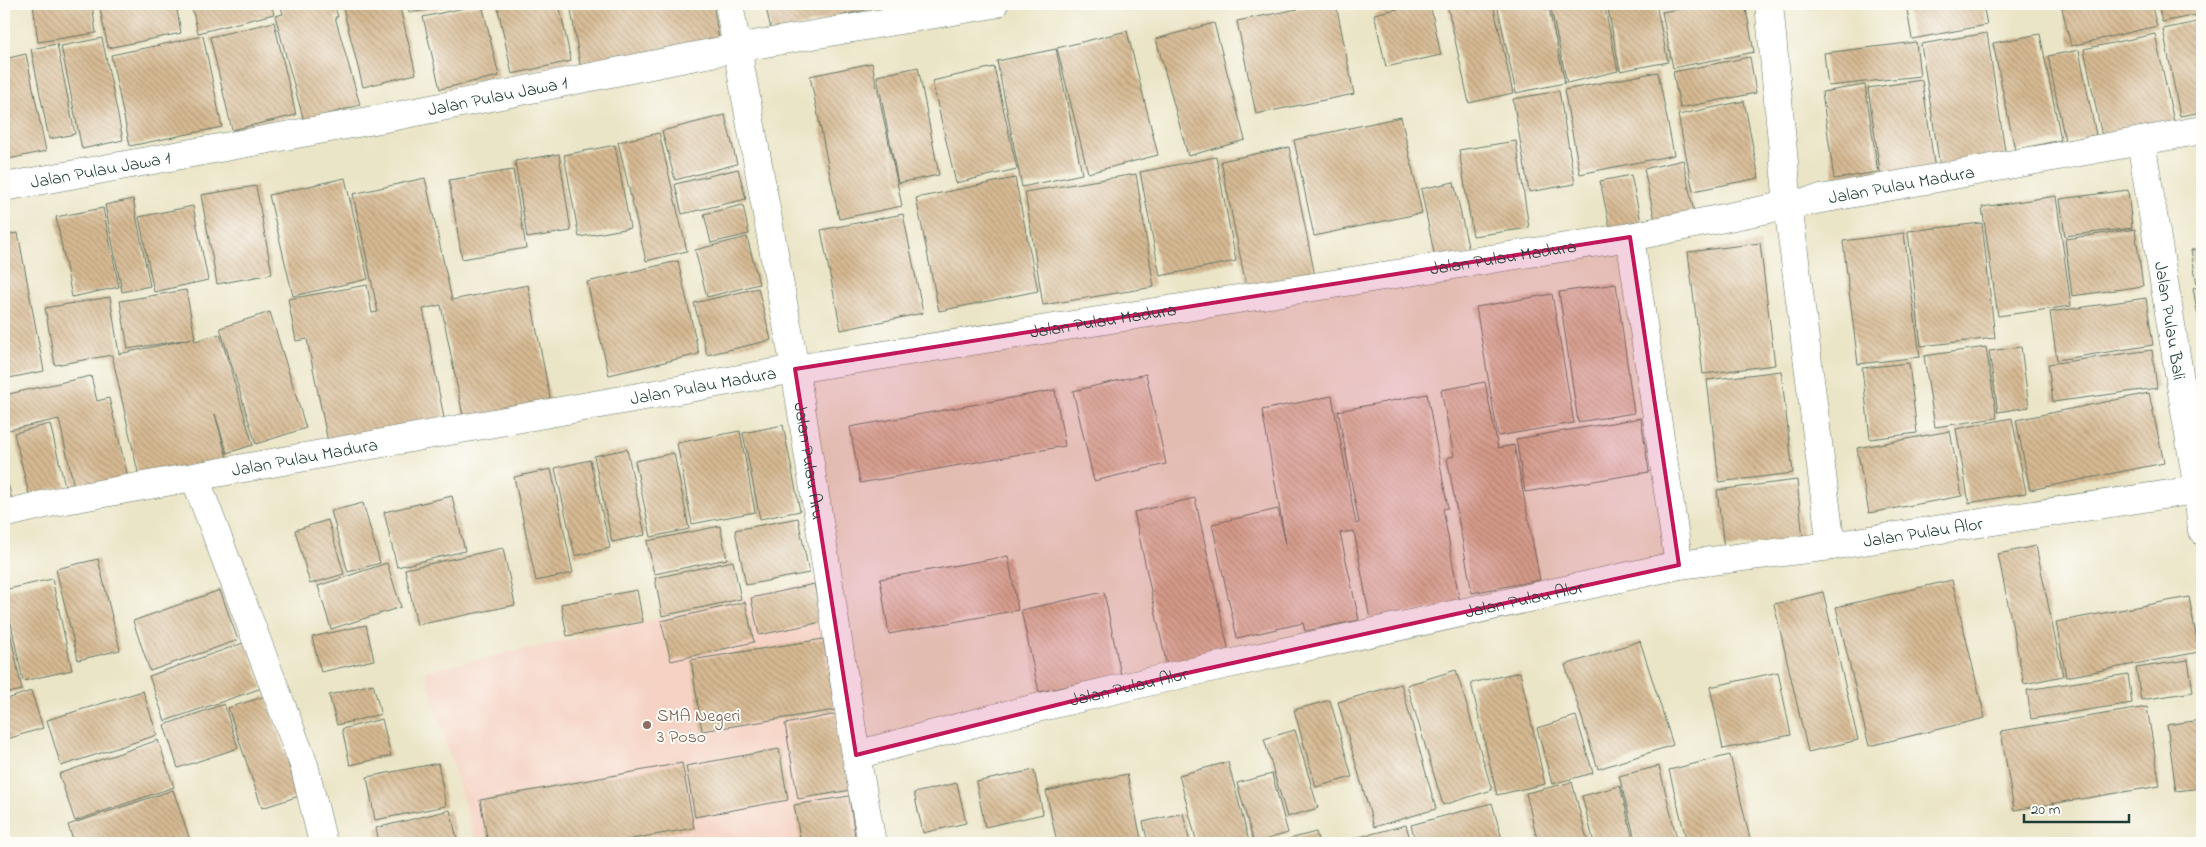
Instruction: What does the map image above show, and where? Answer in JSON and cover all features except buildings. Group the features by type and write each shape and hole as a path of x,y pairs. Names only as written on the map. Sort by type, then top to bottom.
{"street":[{"name":"Jalan Pulau Aru","path":"728,4 795,369 856,755 872,843"},
{"name":"Jalan Pulau Jawa 1","path":"4,187 396,116 736,48 994,4"},
{"path":"1769,4 1788,206 1831,546"},
{"name":"Jalan Pulau Madura","path":"4,514 54,502 795,369 1630,237 2202,130"},
{"name":"Jalan Pulau Bali","path":"2141,141 2200,489 2202,531"},
{"path":"1630,237 1679,565"},
{"path":"195,478 304,765 323,843"},
{"name":"Jalan Pulau Alor","path":"856,755 994,718 1169,677 1679,565 1831,546 2200,489"}],"highlighted area":[{"path":"1630,237 1679,565 1169,677 856,755 795,369"}],"shaded area":[{"name":"SMA Negeri 3 Poso","path":"826,577 877,843 476,843 425,671 604,632"}],"place":[{"name":"SMA Negeri 3 Poso","path":"647,725"}]}
